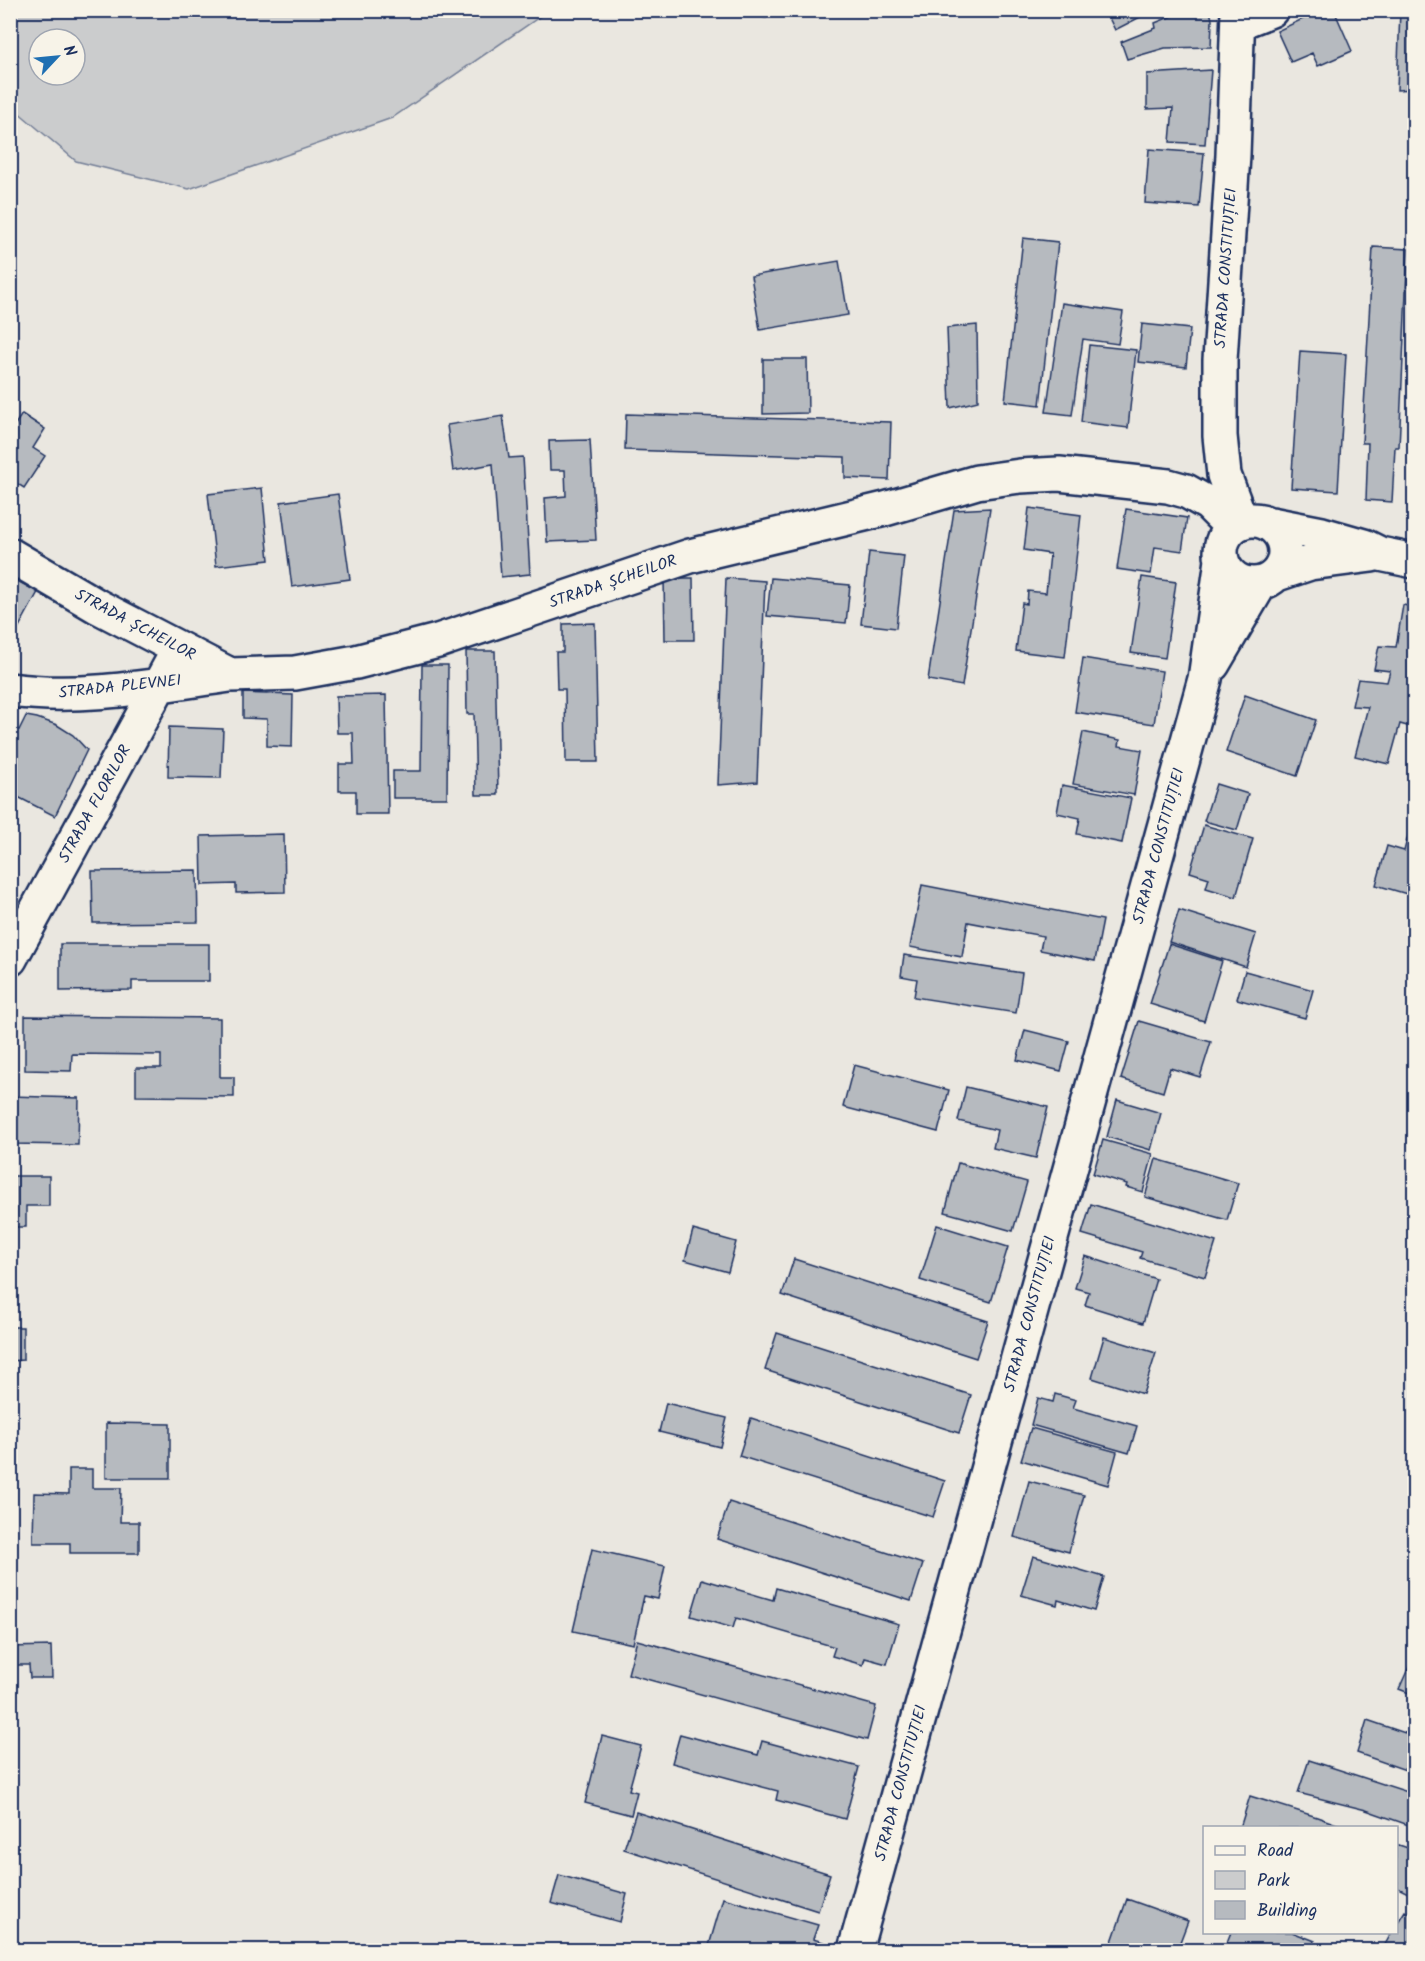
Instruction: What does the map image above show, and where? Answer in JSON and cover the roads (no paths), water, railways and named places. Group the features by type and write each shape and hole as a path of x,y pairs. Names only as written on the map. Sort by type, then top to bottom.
{"street":[{"path":"1238,17 1271,10"},
{"name":"STRADA CONSTITUȚIEI","path":"1238,17 1233,154 1220,360 1220,436 1224,475 1248,524"},
{"name":"STRADA ȘCHEILOR","path":"10,555 97,606 230,675 295,673 366,659 438,640 690,556 885,509 977,482 1059,474 1168,486 1186,491 1248,524"},
{"path":"1380,554 1310,562 1269,579 1250,584 1232,576 1226,569 1220,551 1222,542 1248,524 1344,540 1380,554 1414,561"},
{"path":"1248,524 1283,538 1286,557 1269,579"},
{"name":"STRADA CONSTITUȚIEI","path":"855,1950 1205,679 1222,560"},
{"name":"STRADA CONSTITUȚIEI","path":"1205,679 1269,579"},
{"name":"STRADA FLORILOR","path":"10,959 179,649"},
{"name":"STRADA PLEVNEI","path":"10,690 61,695 161,685 230,675"}]}
